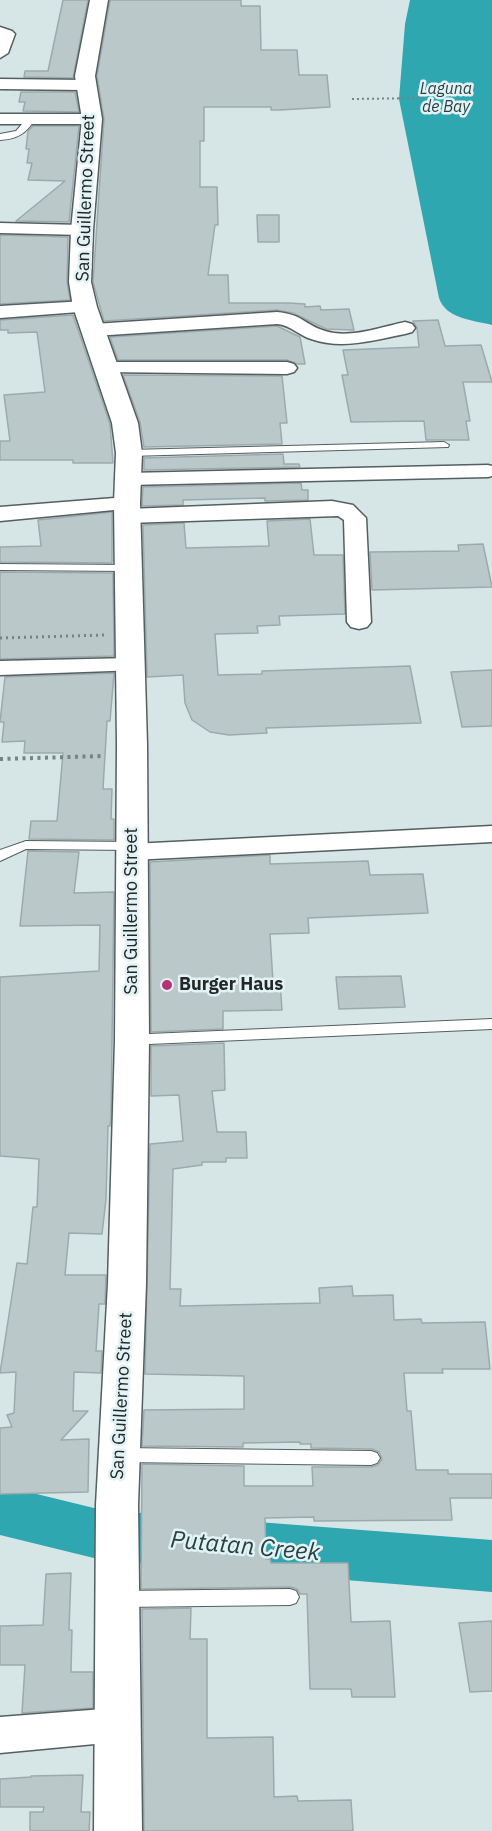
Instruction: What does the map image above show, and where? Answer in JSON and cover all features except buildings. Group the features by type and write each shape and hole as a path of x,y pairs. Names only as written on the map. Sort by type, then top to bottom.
{"main road":[{"name":"San Guillermo Street","path":"99,0 85,85 92,119 82,230 80,282 89,319 125,423 132,755 132,1040 127,1283 117,1505 118,1831"}],"street":[{"path":"0,32 7,34 0,53"},
{"path":"0,84 85,85"},
{"path":"0,119 92,119"},
{"path":"0,228 82,230"},
{"path":"0,312 89,319 277,318 296,320 313,333 334,338 351,338 405,328"},
{"path":"106,368 288,368"},
{"path":"0,514 128,488 488,471"},
{"path":"128,488 345,510 355,518 358,622"},
{"path":"0,668 131,665"},
{"path":"132,849 492,834"},
{"path":"0,1735 116,1725"}],"lane":[{"path":"0,137 19,135 25,131 31,119"},
{"path":"128,488 444,445"},
{"path":"0,567 129,568"},
{"path":"0,857 5,851 26,845 132,849"},
{"path":"149,1039 492,1024"},
{"path":"119,1455 371,1458"},
{"path":"116,1599 290,1597"}],"path":[{"path":"352,99 426,98"},
{"path":"0,638 130,635"},
{"path":"0,759 132,755"}],"water":[{"name":"Laguna de Bay","path":"410,0 492,0 492,325 454,314 443,305 439,298 399,99 405,24"}],"waterway":[{"name":"Putatan Creek","path":"0,1510 102,1535 492,1566"}],"place":[{"name":"Burger Haus","path":"167,985"}]}
